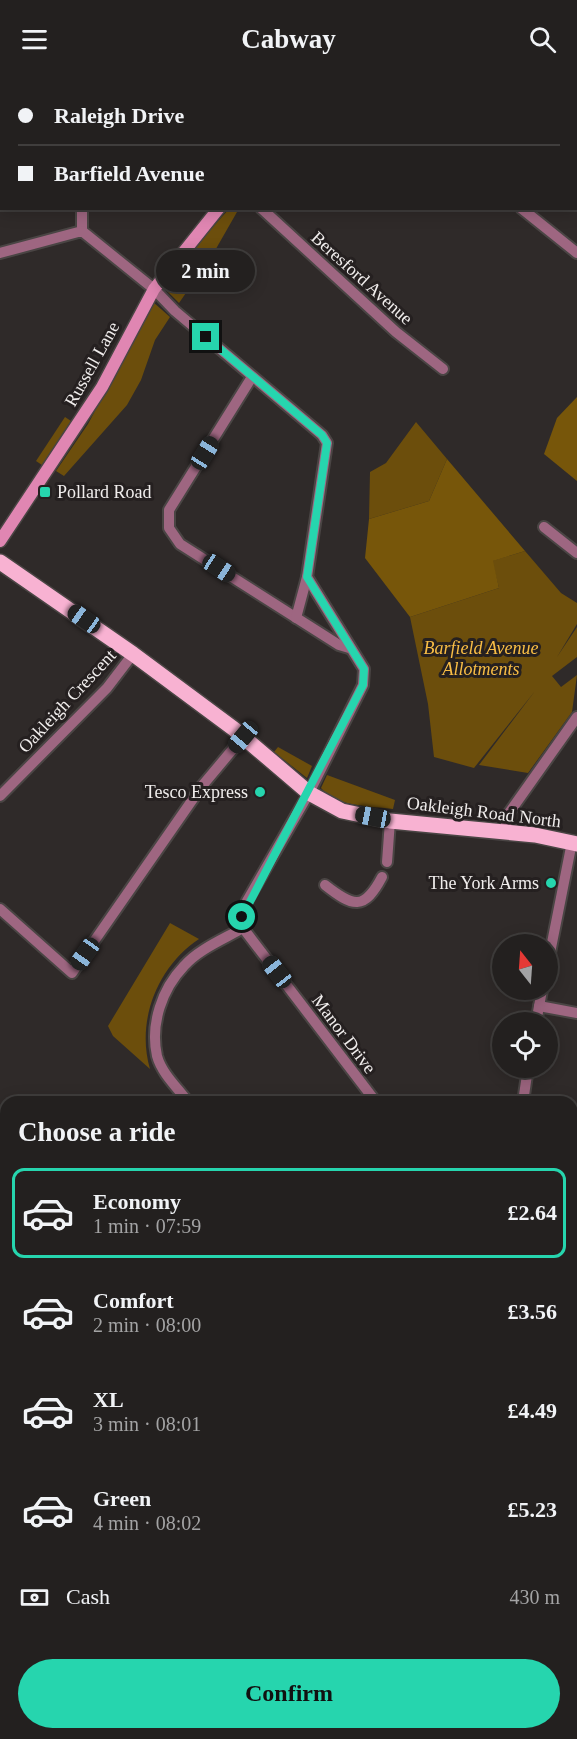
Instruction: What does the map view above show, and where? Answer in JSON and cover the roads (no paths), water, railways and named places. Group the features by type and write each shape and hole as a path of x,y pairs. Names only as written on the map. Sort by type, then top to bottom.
{"main road":[{"name":"Russell Lane","path":"0,541 102,387 154,289 217,210"},
{"name":"Oakleigh Road North","path":"0,562 133,654 243,737 309,794 342,811 390,821 574,843"}],"street":[{"path":"81,231 82,210"},
{"name":"Beresford Avenue","path":"263,210 396,332 443,369"},
{"path":"523,210 577,253"},
{"path":"0,254 81,231"},
{"path":"81,231 154,289 175,311 322,435 327,443 307,577 296,618"},
{"path":"252,377 169,510 169,528 180,544 339,645 349,648"},
{"path":"544,527 577,552"},
{"path":"183,1096 168,1077 158,1057 155,1021 165,993 184,965 243,928 242,917 248,901 309,794 363,685 364,669 349,648 342,630 307,577"},
{"name":"Oakleigh Crescent","path":"0,796 107,688 133,654"},
{"path":"504,833 509,813 577,717"},
{"path":"0,909 72,973 202,786 243,737"},
{"path":"387,862 390,821"},
{"path":"555,934 572,866 574,843"},
{"path":"325,885 345,901 364,902 371,897 381,877"},
{"name":"Manor Drive","path":"243,928 371,1096"},
{"path":"538,1012 540,1000"},
{"path":"539,1006 577,1013"},
{"path":"524,1096 527,1078"}],"place":[{"name":"Pollard Road","path":"45,492"},
{"name":"Tesco Express","path":"260,792"},
{"name":"The York Arms","path":"551,883"}],"park label":[{"name":"Barfield Avenue Allotments","path":"481,658"}]}
